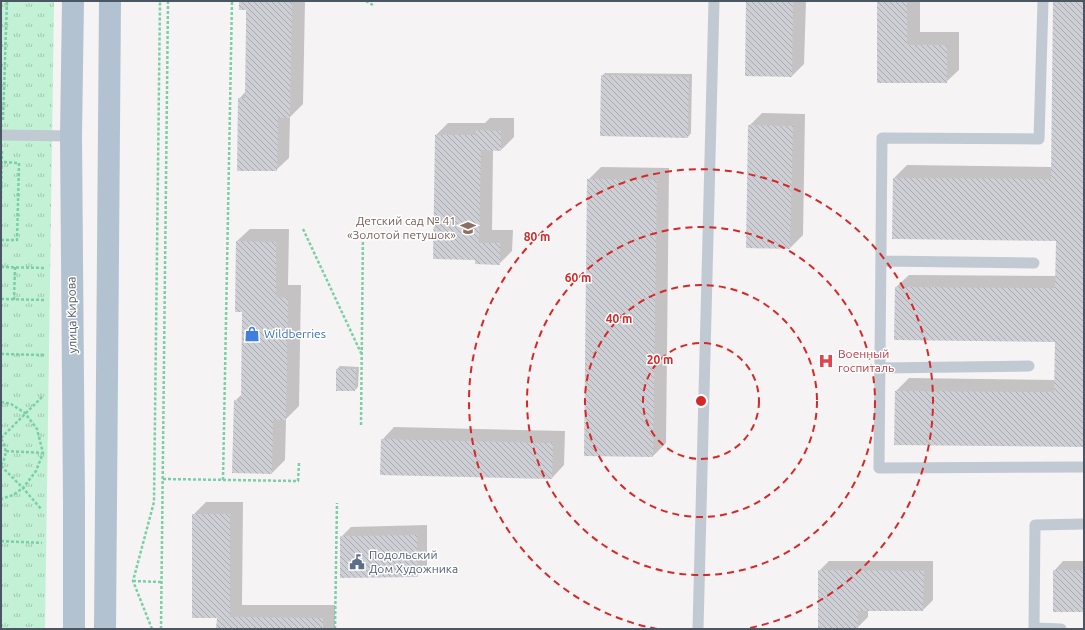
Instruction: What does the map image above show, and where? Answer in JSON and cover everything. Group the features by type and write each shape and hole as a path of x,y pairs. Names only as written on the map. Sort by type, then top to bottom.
{"main road":[{"name":"улица Кирова","path":"73,1 71,136 74,629"},
{"path":"105,629 110,1"}],"lane":[{"path":"698,629 714,1"},
{"path":"1043,1 1039,139 882,138 879,468 1084,467"},
{"path":"2,135 71,136"},
{"path":"881,261 1034,263"},
{"path":"880,368 1029,366"},
{"path":"1061,629 1034,628 1034,526 1084,524"}],"path":[{"path":"1,199 7,1"},
{"path":"152,629 133,581 154,502 160,1"},
{"path":"161,629 168,1"},
{"path":"223,480 232,1"},
{"path":"366,1 373,5"},
{"path":"1,240 18,240 19,163 2,162"},
{"path":"303,229 362,355"},
{"path":"361,425 363,230"},
{"path":"1,267 45,268"},
{"path":"14,300 15,267"},
{"path":"1,299 45,300"},
{"path":"1,354 44,354"},
{"path":"42,510 1,465 5,458 6,452 1,438 44,396"},
{"path":"1,402 11,404 25,413 37,429 43,453 36,471 23,488 13,495 1,499"},
{"path":"6,452 43,453"},
{"path":"163,478 298,481 299,462"},
{"path":"335,629 337,503"},
{"path":"1,541 42,543"},
{"path":"133,581 161,582"}],"green space":[{"path":"1,1 54,1 45,629 1,629"}],"building":[{"path":"239,1 292,1 290,118 278,118 277,171 237,171 238,98 245,98 246,25 246,10 239,10"},
{"path":"746,1 793,1 792,77 745,76"},
{"path":"877,1 907,1 907,45 947,45 947,83 877,83"},
{"path":"1053,1 1084,1 1084,447 894,445 895,391 1054,392 1055,342 894,340 895,287 1055,288 1056,241 892,239 893,178 1051,179"},
{"path":"601,75 689,77 688,138 600,136"},
{"path":"748,125 793,126 790,249 746,248"},
{"path":"476,130 501,131 501,151 481,150 479,243 500,243 500,265 475,264 475,260 433,259 435,135 476,135"},
{"path":"587,179 657,180 653,457 584,456"},
{"path":"236,241 276,242 276,297 288,298 286,420 273,420 272,474 232,473 234,400 241,400 242,312 235,312"},
{"path":"336,369 356,369 355,391 336,391"},
{"path":"381,439 553,443 552,479 380,475"},
{"path":"192,514 230,514 230,617 323,618 323,629 216,629 217,618 192,618"},
{"path":"417,535 418,577 340,578 340,536"},
{"path":"818,570 924,571 923,611 858,611 858,628 818,628"},
{"path":"1053,570 1084,570 1084,612 1053,612"}],"place":[{"name":"Детский сад № 41 «Золотой петушок»","path":"468,228"},
{"name":"Wildberries","path":"252,334"},
{"name":"Военный госпиталь","path":"826,361"},
{"name":"Подольский Дом Художника","path":"357,562"}]}
